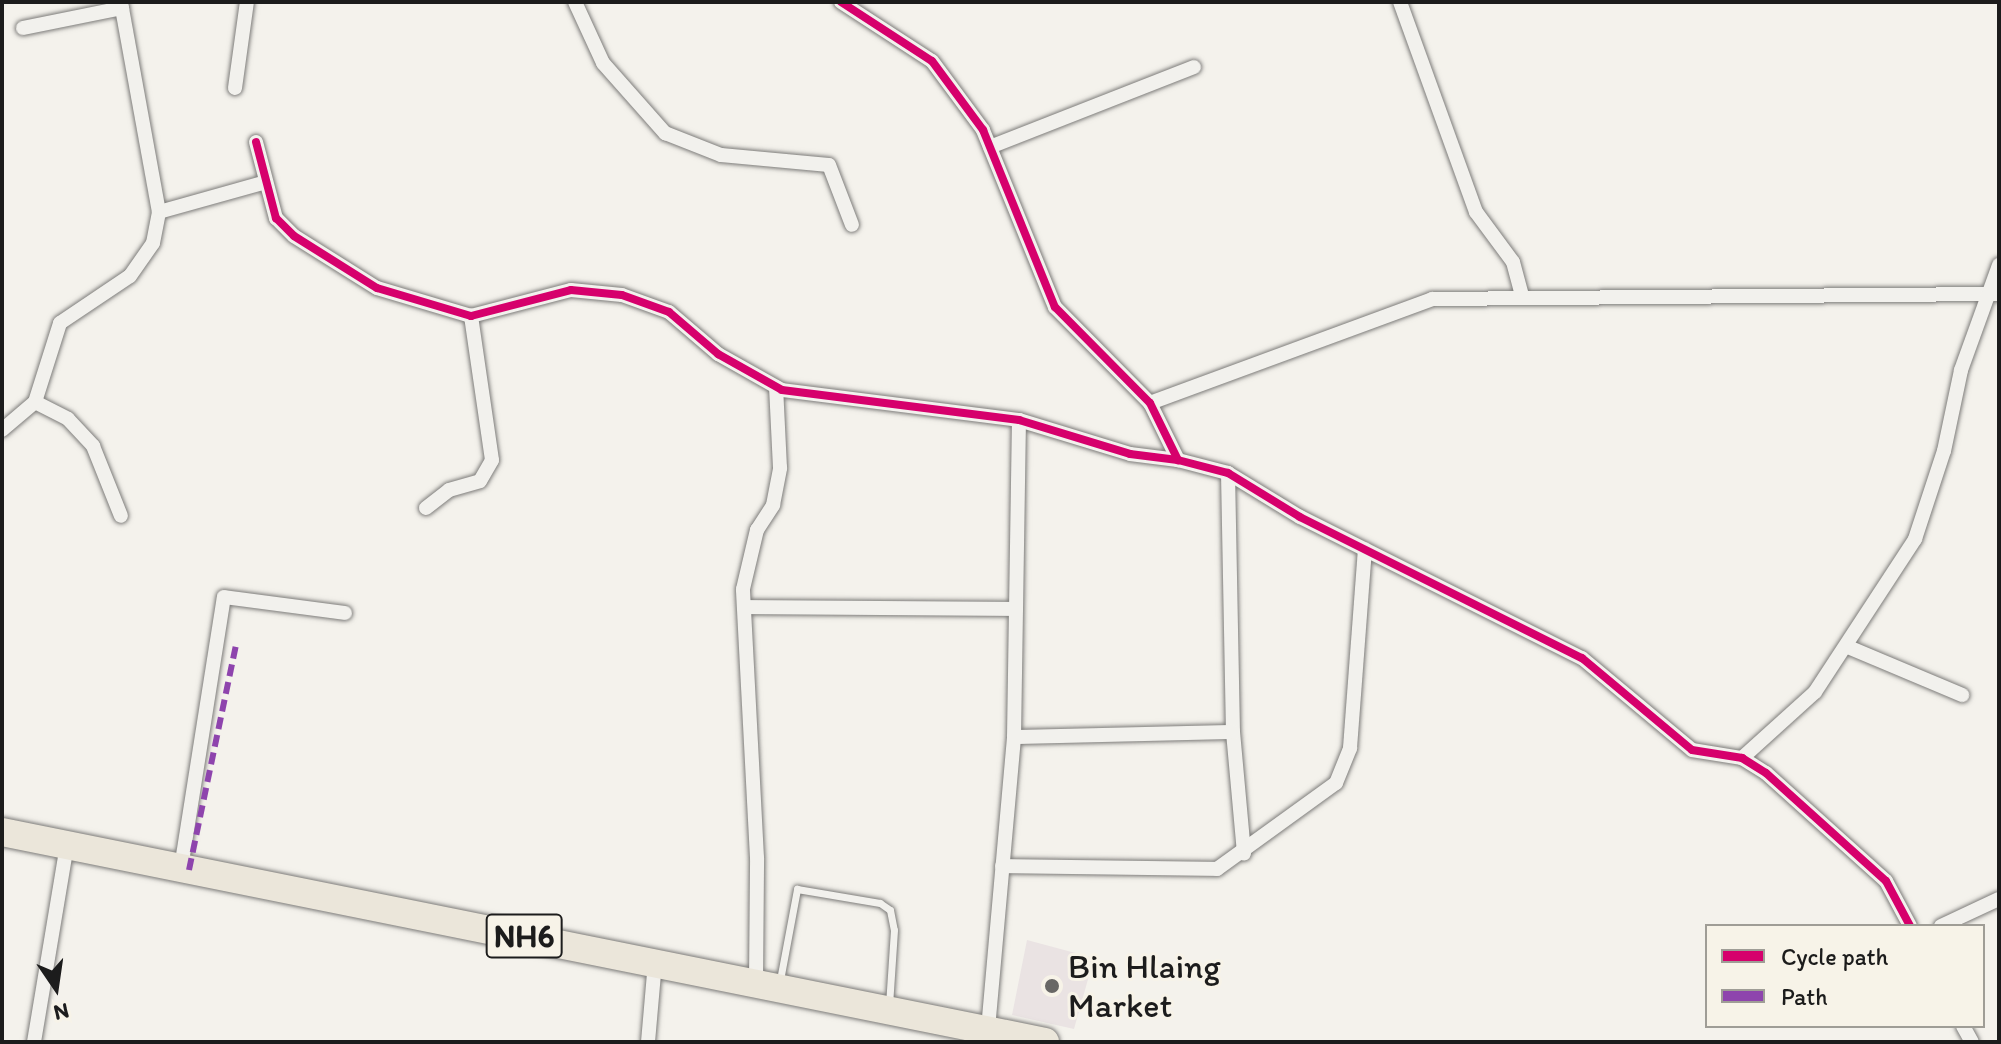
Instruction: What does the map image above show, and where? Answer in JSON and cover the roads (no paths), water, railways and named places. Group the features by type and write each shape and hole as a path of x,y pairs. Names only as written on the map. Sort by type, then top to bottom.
{"highway":[{"name":"NH6","path":"2,832 1045,1042"}],"street":[{"path":"235,88 247,2"},
{"path":"575,2 603,63 665,133 721,155 829,165 852,225"},
{"path":"841,2 932,61 983,130 1055,307 1150,403 1178,460"},
{"path":"857,13 869,2"},
{"path":"1400,2 1476,212 1513,262 1522,296"},
{"path":"2,430 35,402 60,323 130,276 153,243 159,212 121,5 23,28"},
{"path":"990,147 1194,67"},
{"path":"256,142 263,183 276,218 294,236 377,288 471,316 571,290 622,295 669,312 718,354 776,387 846,402 1019,420 1130,454 1178,460 1228,473 1365,550 1582,658 1692,750 1742,758 1766,773 1886,881 1909,924"},
{"path":"159,212 263,183"},
{"path":"1742,758 1815,692 1848,647 1915,539 1944,451 1961,370 1994,292 1999,265"},
{"path":"1150,403 1432,299 1994,292"},
{"path":"426,508 449,490 480,481 492,460 471,316"},
{"path":"768,984 744,607 747,563 757,530 773,505 780,468 776,387"},
{"path":"35,402 68,419 93,446 121,516"},
{"path":"988,1029 1014,737 1019,420"},
{"path":"1228,473 1233,732 1244,854"},
{"path":"1002,866 1217,869 1244,854 1284,818 1336,783 1346,766 1365,550"},
{"path":"181,868 224,597 345,613"},
{"path":"744,607 1016,609"},
{"path":"1848,647 1962,695"},
{"path":"1014,737 1233,732"},
{"path":"34,1042 67,845"},
{"path":"1945,924 1999,899"},
{"path":"648,1042 655,962"}],"lane":[{"path":"768,984 793,895 806,887 880,903 890,910 888,1008"}],"place":[{"name":"Bin Hlaing Market","path":"1052,986"}]}
